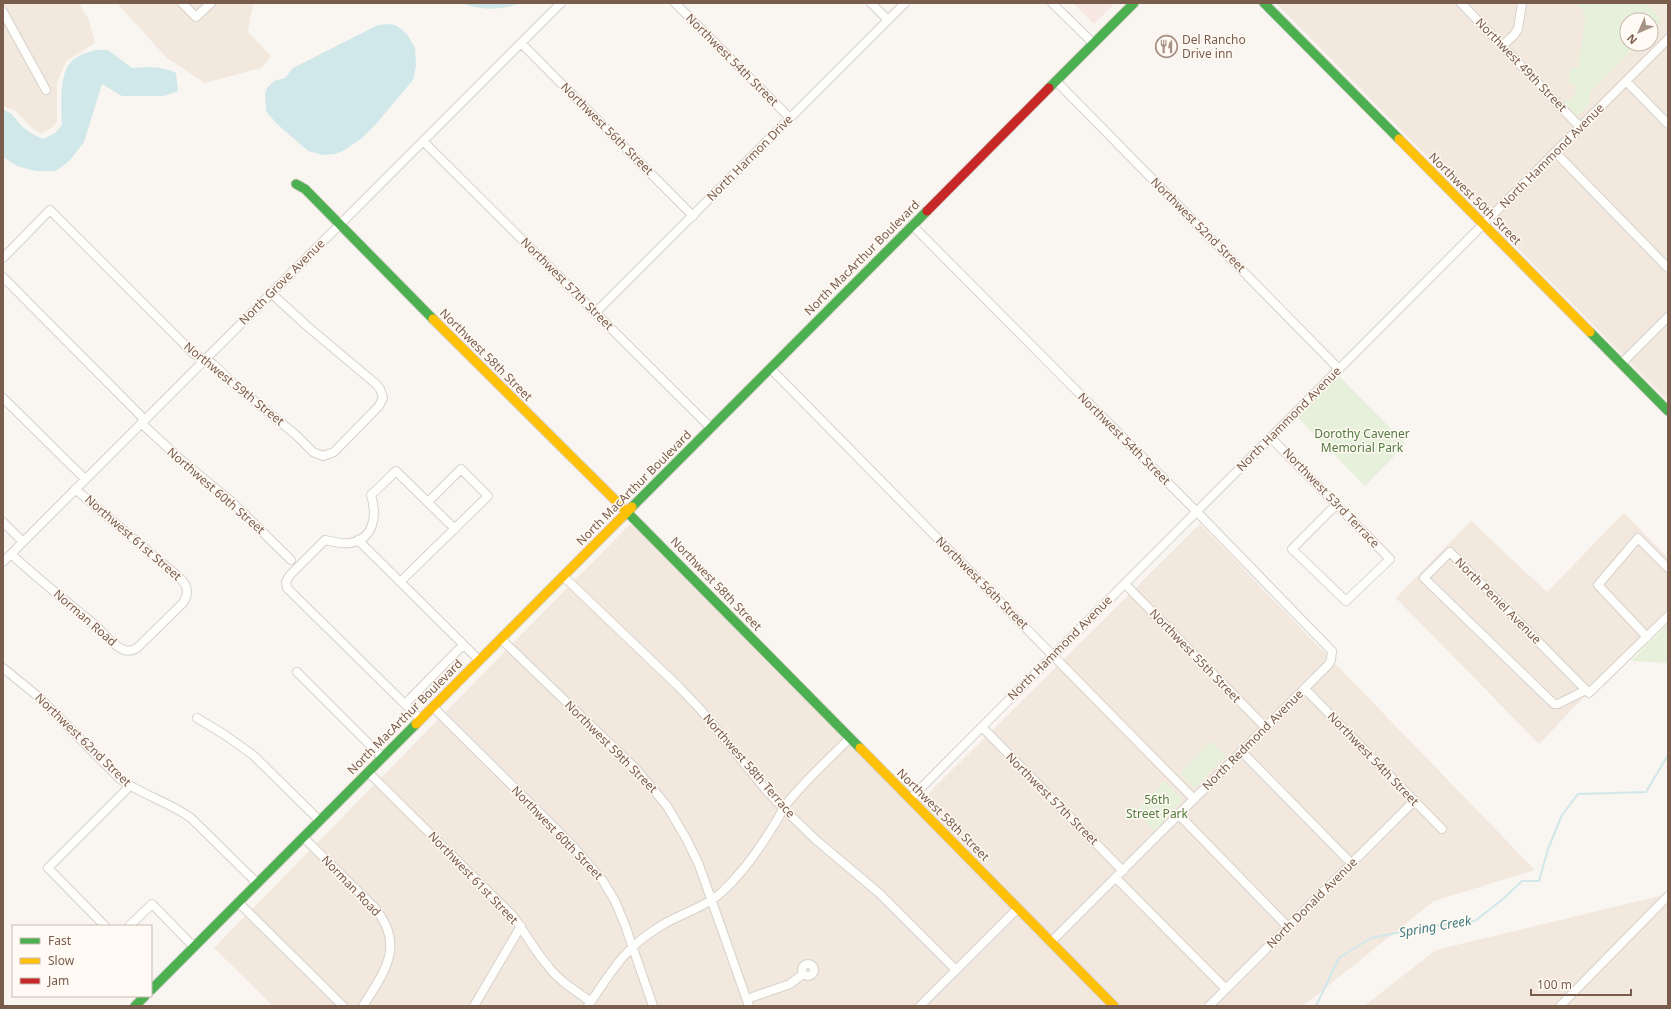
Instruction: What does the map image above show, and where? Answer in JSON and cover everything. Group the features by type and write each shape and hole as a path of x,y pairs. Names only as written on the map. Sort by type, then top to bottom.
{"main road":[{"name":"North MacArthur Boulevard","path":"152,989 1134,3"},
{"name":"Northwest 50th Street","path":"1264,3 1668,411"},
{"name":"Northwest 58th Street","path":"296,184 305,189 339,225 627,512 1114,1006"},
{"path":"135,1006 144,997"}],"street":[{"path":"182,3 196,18 211,3"},
{"name":"North Grove Avenue","path":"3,562 561,3"},
{"name":"Northwest 54th Street","path":"675,3 790,118"},
{"path":"871,3 888,20"},
{"name":"North Harmon Drive","path":"595,313 905,3"},
{"path":"1052,3 1093,44"},
{"name":"Northwest 49th Street","path":"1461,3 1580,127"},
{"path":"1502,46 1518,29 1522,3"},
{"path":"3,12 46,90"},
{"name":"North Hammond Avenue","path":"910,799 1668,39"},
{"name":"Northwest 56th Street","path":"521,43 693,216"},
{"name":"Northwest 52nd Street","path":"1056,81 1339,369"},
{"path":"1626,81 1668,124"},
{"name":"Northwest 57th Street","path":"423,141 711,428"},
{"path":"1555,152 1668,268"},
{"name":"Northwest 59th Street","path":"3,258 50,210 194,354 212,364 318,455 323,456 334,452 382,402 383,398 380,390 372,380 307,326 271,293"},
{"name":"Northwest 54th Street","path":"912,225 1329,647 1332,656"},
{"name":"Northwest 60th Street","path":"3,277 180,459 232,501 291,560"},
{"path":"1621,364 1668,316"},
{"name":"Northwest 56th Street","path":"770,368 1194,799"},
{"name":"Northwest 61st Street","path":"3,398 85,479"},
{"name":"Northwest 53rd Terrace","path":"1271,438 1337,504 1390,559 1346,601 1292,549 1337,504"},
{"path":"400,582 488,496 461,468 428,502"},
{"path":"420,719 287,588 286,582 290,575 325,540 349,543 358,540 366,534 373,522 375,513 371,495 396,471 454,529"},
{"name":"Northwest 61st Street","path":"76,489 186,584 188,589 187,596 160,626"},
{"path":"3,522 23,542"},
{"path":"1647,637 1598,585 1638,538 1668,568"},
{"path":"358,540 479,660"},
{"name":"North Peniel Avenue","path":"1450,552 1586,690 1558,704 1554,704 1424,578 1450,552"},
{"name":"Norman Road","path":"11,554 96,626 120,649 132,651 160,626"},
{"name":"Northwest 58th Terrace","path":"563,576 701,710 766,790 783,808 816,840 879,893 956,970"},
{"name":"Northwest 55th Street","path":"1125,584 1266,728"},
{"path":"1586,690 1588,693 1668,616"},
{"name":"Northwest 59th Street","path":"501,638 636,769 671,811 687,840 712,900 748,1003"},
{"path":"404,704 464,645"},
{"name":"North Redmond Avenue","path":"1051,942 1305,689 1329,664 1332,656"},
{"name":"Northwest 62nd Street","path":"3,668 40,698 130,786 180,810 191,818 257,883"},
{"path":"297,672 382,757"},
{"name":"Northwest 54th Street","path":"1305,689 1442,829"},
{"name":"Northwest 60th Street","path":"432,707 588,862 603,881 615,901 633,946 653,1006"},
{"path":"197,718 225,735 253,755 319,820"},
{"name":"Northwest 57th Street","path":"982,727 1123,871"},
{"path":"590,1004 618,962 633,946 664,924 712,900 723,891 748,863 768,835 783,808 803,785 850,738"},
{"path":"1242,752 1351,863"},
{"name":"Northwest 61st Street","path":"368,772 512,915 559,979 590,1004"},
{"path":"104,925 48,868 130,786"},
{"name":"North Donald Avenue","path":"1209,1006 1414,801"},
{"path":"1179,815 1288,927"},
{"name":"Norman Road","path":"303,837 374,907 381,916 390,936 390,958 381,977 363,1006"},
{"path":"1116,878 1226,989"},
{"path":"1560,1006 1668,896"},
{"path":"238,902 343,1006"},
{"path":"130,925 152,904 194,947"},
{"path":"920,1006 1018,908"},
{"path":"474,1006 521,926"},
{"path":"748,1003 790,984 803,974"}],"shaded area":[{"path":"3,3 79,3 89,20 95,43 66,61 57,83 57,121 53,127 41,134 31,127 16,111 3,106"},
{"path":"117,3 253,3 248,32 271,56 261,68 205,83 166,57"},
{"path":"1073,3 1115,3 1094,24"},
{"path":"1276,3 1668,3 1668,401"},
{"path":"1624,513 1668,558 1668,609 1539,744 1396,598 1471,521 1547,592"},
{"path":"1200,524 1535,870 1434,901 1303,1006 273,1006 214,948 629,525 633,525 913,809"},
{"path":"1668,894 1668,1006 1364,1006 1436,950"}],"green space":[{"path":"1574,3 1646,3 1655,12 1619,12 1619,52 1630,52 1590,92 1590,103 1577,116 1565,104 1566,99 1571,102 1576,92 1575,85 1570,84 1569,81 1570,68 1578,68 1585,21 1583,10"},
{"name":"Dorothy Cavener Memorial Park","path":"1339,376 1406,444 1365,486 1298,418"},
{"path":"1668,624 1668,663 1631,661"},
{"name":"56th Street Park","path":"1211,741 1226,755 1195,788 1180,773"},
{"name":"56th Street Park","path":"1164,781 1183,800 1154,831 1135,811"}],"water":[{"path":"461,3 521,3 491,9 469,6"},
{"path":"391,24 397,26 407,34 415,48 416,66 413,80 376,124 362,138 343,151 335,154 323,155 308,151 276,123 266,111 265,93 267,88 274,81 285,78 293,68 378,25"},
{"path":"95,50 108,50 132,68 160,68 176,73 178,91 163,96 122,96 102,84 84,142 70,160 63,166 55,171 36,171 17,166 3,157 3,110 13,115 26,130 40,138 43,139 55,133 62,125 62,84 66,69 75,58"}],"waterway":[{"name":"Spring Creek","path":"1316,1006 1339,958 1371,938 1427,927 1475,921 1503,899 1522,881 1539,881 1548,849 1562,815 1578,794 1646,792 1668,755"}],"traffic: fast":[{"path":"1049,88 1134,3"},
{"path":"1264,3 1399,139"},
{"path":"296,184 305,189 433,319"},
{"path":"632,507 927,211"},
{"path":"1590,332 1668,411"},
{"path":"627,512 860,748"},
{"path":"152,989 416,724"},
{"path":"135,1006 144,997"}],"traffic: slow":[{"path":"1399,139 1590,332"},
{"path":"433,319 627,512"},
{"path":"416,724 632,507"},
{"path":"860,748 1114,1006"}],"traffic: jam":[{"path":"927,211 1049,88"}],"place":[{"name":"Del Rancho Drive inn","path":"1167,47"}]}
